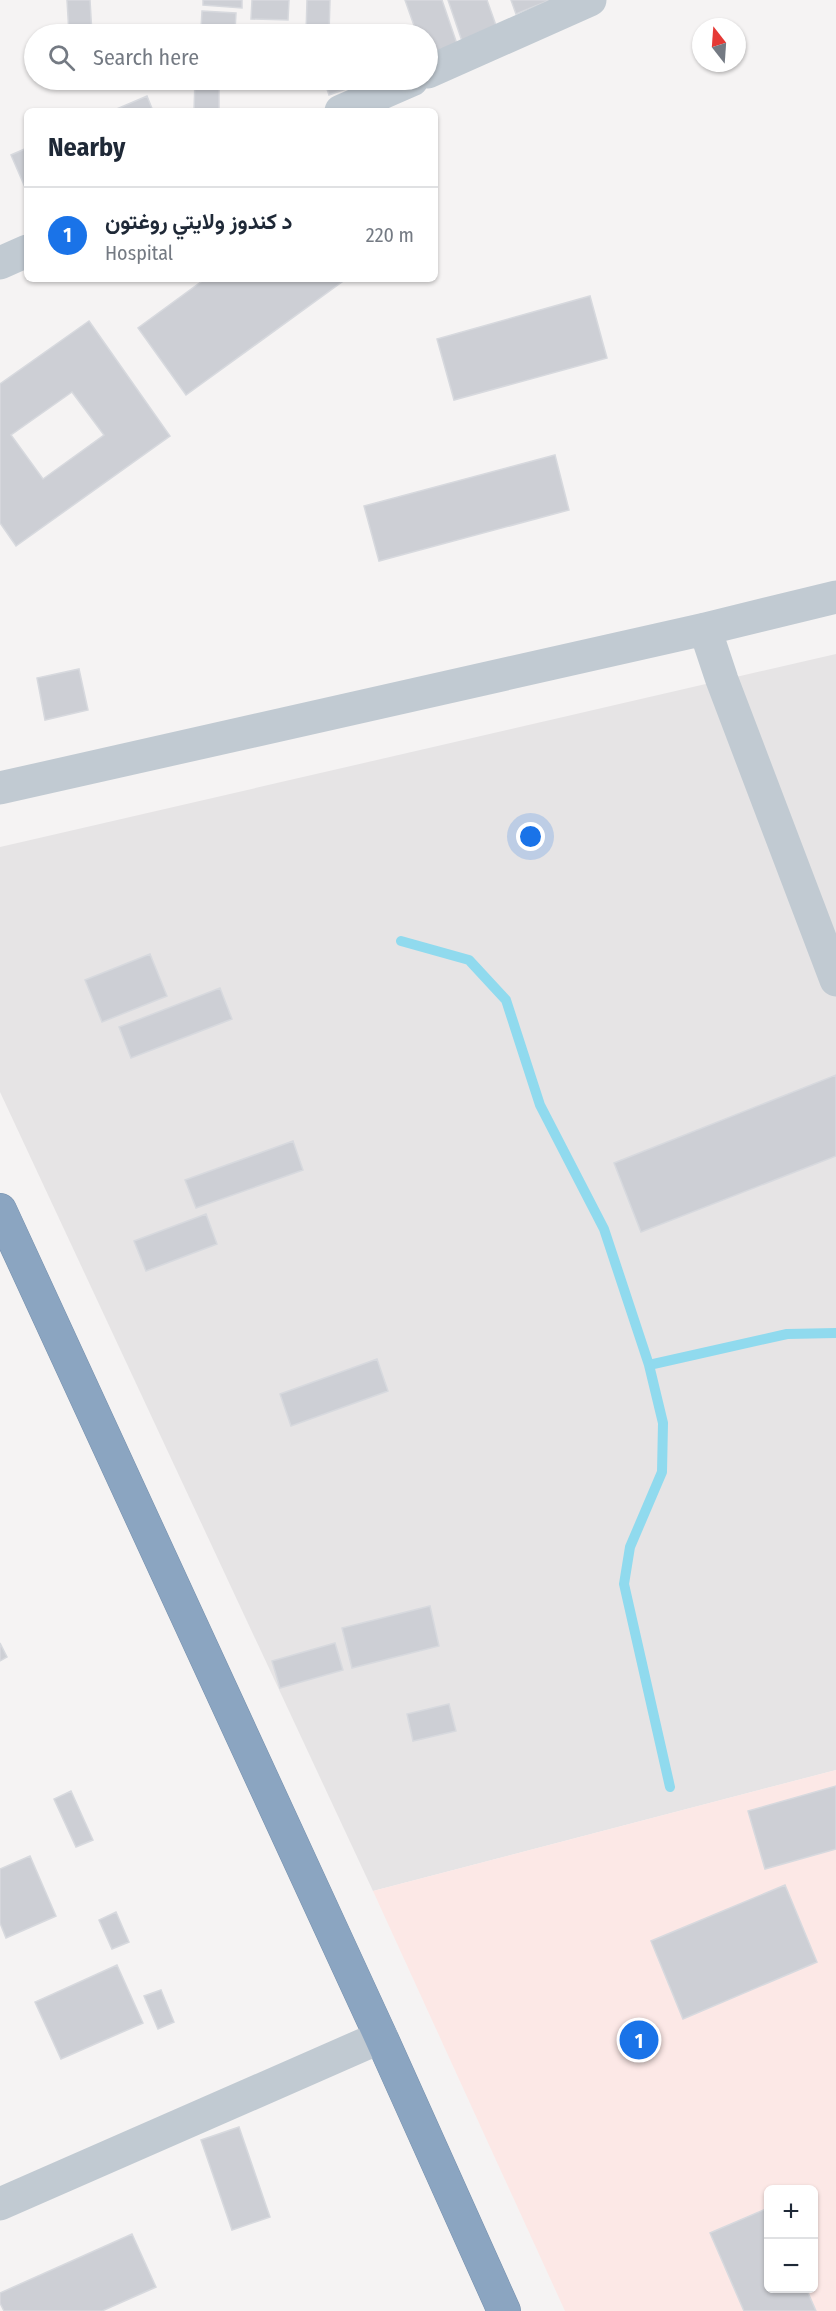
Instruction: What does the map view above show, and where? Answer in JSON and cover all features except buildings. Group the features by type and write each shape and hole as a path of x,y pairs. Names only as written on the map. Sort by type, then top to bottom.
{"highway":[{"path":"0,1210 8,1246 381,2037 504,2311"}],"street":[{"path":"438,68 590,0"},
{"path":"348,108 389,90"},
{"path":"0,262 24,251"},
{"path":"0,788 705,629 836,597"},
{"path":"705,629 722,680 836,980"},
{"path":"0,2204 381,2037"}],"shaded area":[{"path":"836,654 836,1770 373,1891 0,1092 0,847"},
{"path":"836,1770 836,2311 565,2311 373,1891"}],"waterway":[{"path":"401,941 469,960 506,1000 540,1105 604,1229 649,1365 663,1423 662,1472 630,1547 624,1584 670,1787"},
{"path":"649,1365 787,1334 836,1333"}],"place":[{"name":"د کندوز ولایتي روغتون","path":"639,2040"}]}
